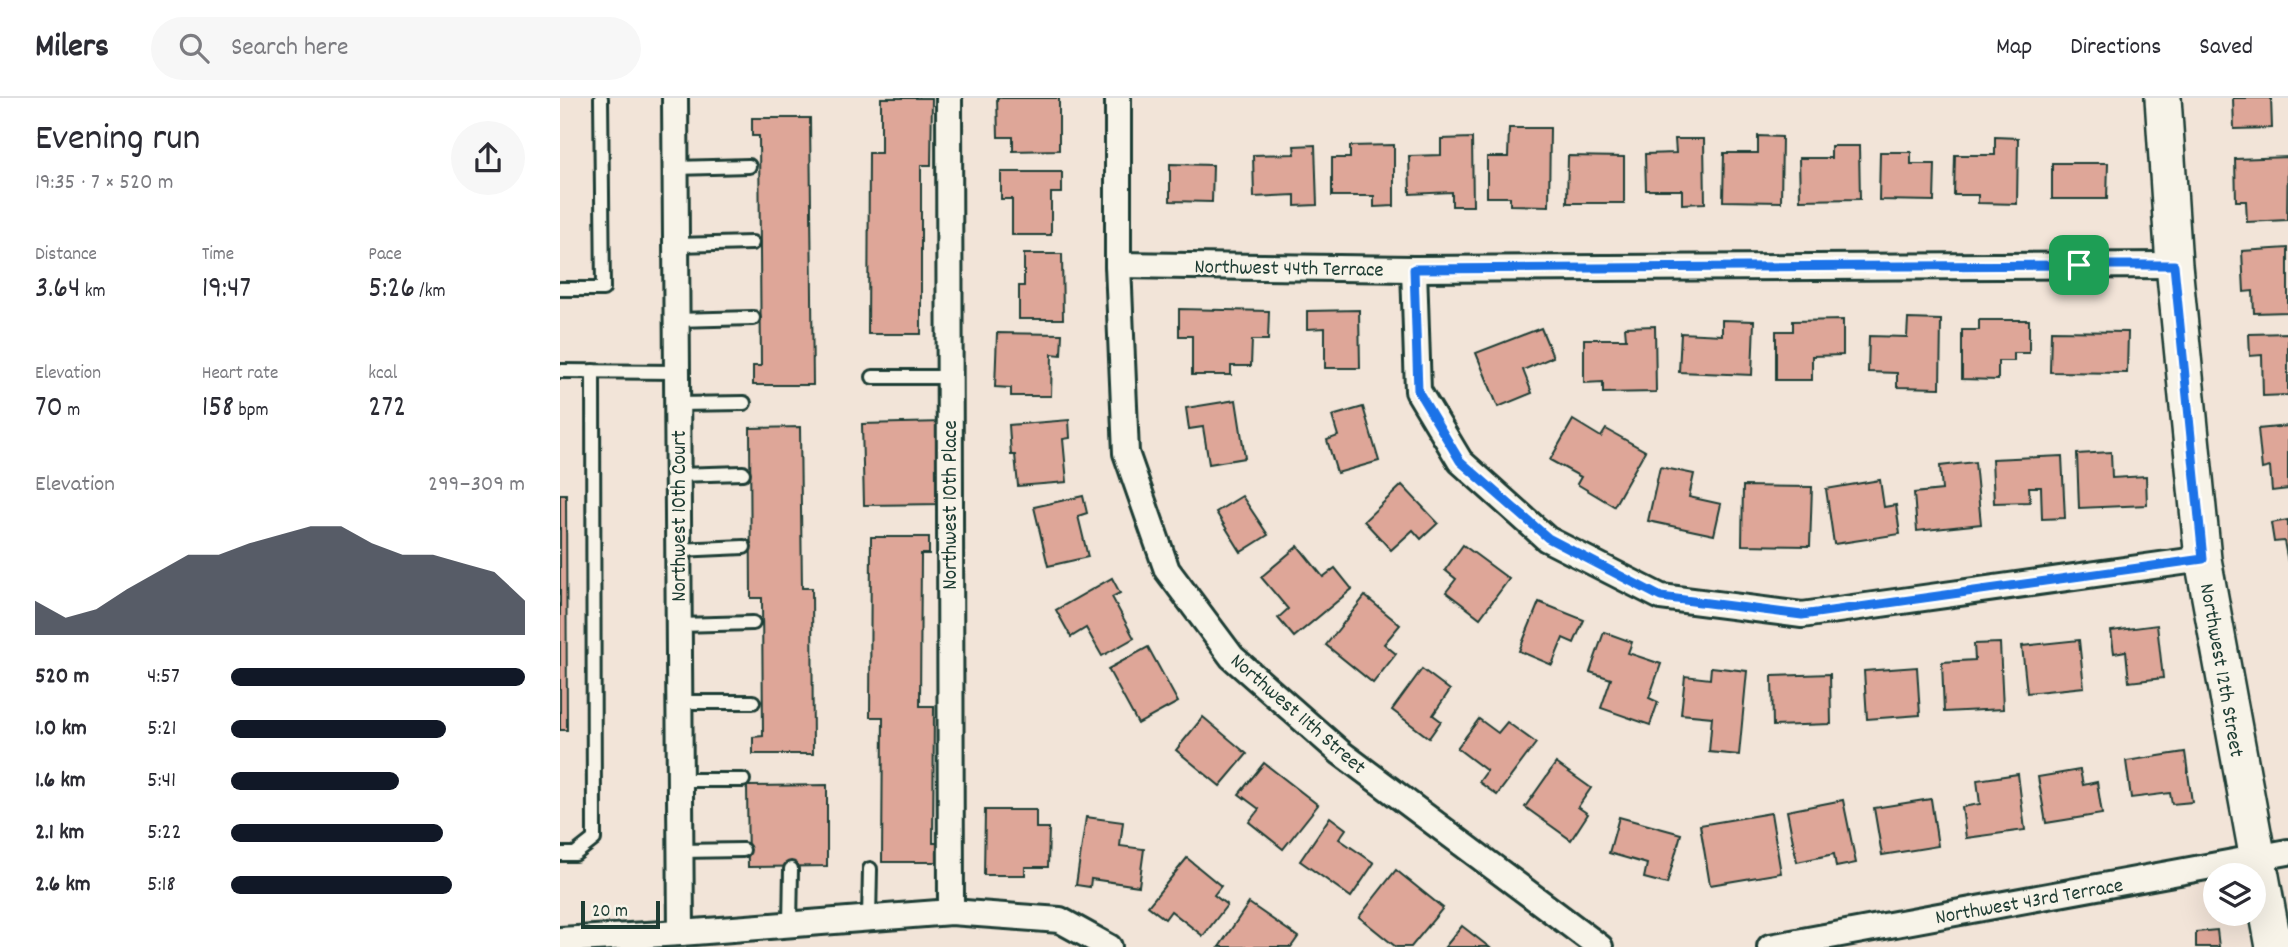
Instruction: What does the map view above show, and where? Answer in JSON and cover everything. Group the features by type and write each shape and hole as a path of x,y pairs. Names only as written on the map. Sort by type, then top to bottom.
{"street":[{"name":"Northwest 10th Court","path":"675,98 681,933"},
{"name":"Northwest 10th Place","path":"949,98 951,912"},
{"name":"Northwest 11th Street","path":"1118,98 1118,265 1126,453 1167,570 1232,657 1341,753 1600,947"},
{"name":"Northwest 12th Street","path":"2163,98 2174,265 2203,559 2272,855 2274,947"},
{"name":"Northwest 44th Terrace","path":"1118,265 1414,269 2174,265"},
{"path":"1414,269 1418,391 1460,461 1548,538 1661,597 1802,615 2203,559"},
{"name":"Northwest 43rd Terrace","path":"1770,947 2272,855"},
{"path":"560,940 649,941 681,933 709,939 790,925 951,912 1060,920 1109,947"}],"lane":[{"path":"560,289 603,289 601,98"},
{"path":"675,168 749,166"},
{"path":"676,245 752,243"},
{"path":"676,320 753,318"},
{"path":"560,371 677,372"},
{"path":"560,854 575,854 594,839 593,371"},
{"path":"873,377 948,377"},
{"path":"677,404 744,403"},
{"path":"677,475 743,473"},
{"path":"678,550 744,547"},
{"path":"678,625 753,623"},
{"path":"679,702 753,702"},
{"path":"679,780 743,780"},
{"path":"680,851 743,850"},
{"path":"790,925 791,869"},
{"path":"869,919 870,869"}],"building":[{"path":"881,98 932,98 931,165 921,165 921,334 868,334 869,153 881,153"},
{"path":"997,98 1059,98 1059,150 1013,151 1013,137 998,137"},
{"path":"2233,98 2271,98 2272,128 2234,129"},
{"path":"752,118 810,118 813,385 753,385 753,366 761,366 759,136 752,136"},
{"path":"1509,128 1550,128 1549,206 1510,205 1510,197 1487,197 1487,157 1508,157"},
{"path":"1758,136 1782,137 1781,202 1723,201 1724,153 1758,153"},
{"path":"1995,137 2018,138 2017,204 1978,203 1978,195 1954,195 1955,155 1995,155"},
{"path":"1472,138 1473,206 1452,206 1452,192 1410,194 1409,156 1441,155 1441,139"},
{"path":"1675,139 1704,139 1705,203 1682,204 1682,190 1646,190 1645,154 1676,153"},
{"path":"1315,145 1317,205 1295,206 1295,195 1254,197 1253,155 1295,154 1294,146"},
{"path":"1394,145 1394,206 1374,207 1374,196 1332,196 1332,158 1350,158 1350,146"},
{"path":"1831,146 1859,146 1860,199 1800,200 1799,158 1831,158"},
{"path":"1880,152 1911,152 1911,164 1935,164 1934,201 1879,200"},
{"path":"1568,156 1624,157 1624,203 1567,203"},
{"path":"2288,157 2287,220 2247,222 2246,201 2236,201 2235,159"},
{"path":"2052,163 2108,163 2107,199 2052,199"},
{"path":"1170,164 1213,165 1212,202 1170,201"},
{"path":"1001,172 1062,172 1062,193 1051,193 1051,235 1012,235 1012,199 1001,199"},
{"path":"2288,248 2288,312 2254,313 2253,291 2244,292 2242,251"},
{"path":"1024,254 1062,254 1063,319 1019,319 1019,286 1024,286"},
{"path":"1179,309 1269,311 1268,340 1252,340 1251,366 1231,366 1231,375 1192,375 1192,336 1179,336"},
{"path":"1359,310 1360,368 1325,368 1325,328 1307,329 1307,311"},
{"path":"1908,319 1941,320 1940,388 1897,387 1897,373 1868,372 1869,336 1907,337"},
{"path":"1722,320 1754,321 1752,375 1679,372 1681,333 1722,335"},
{"path":"1843,320 1843,355 1812,356 1812,380 1776,380 1776,331 1793,331 1793,321"},
{"path":"1979,320 2029,320 2029,353 2014,353 2014,361 1998,361 1998,380 1962,379 1962,330 1979,330"},
{"path":"1655,326 1656,392 1603,393 1603,382 1584,383 1584,339 1626,339 1625,327"},
{"path":"1541,328 1553,357 1523,370 1532,393 1498,407 1476,353"},
{"path":"2051,331 2128,332 2127,373 2050,372"},
{"path":"997,333 1062,334 1061,355 1052,354 1051,396 1011,396 1011,388 995,387"},
{"path":"2288,333 2288,395 2263,396 2262,355 2250,356 2249,334"},
{"path":"1236,400 1245,458 1209,464 1203,427 1189,429 1186,408"},
{"path":"1363,407 1379,461 1337,473 1327,440 1338,436 1332,416"},
{"path":"1069,420 1070,438 1063,439 1067,482 1018,486 1015,455 1011,455 1009,425"},
{"path":"1573,420 1601,437 1606,429 1645,451 1614,506 1577,484 1581,477 1550,460"},
{"path":"943,422 945,504 864,505 862,424"},
{"path":"2288,426 2288,489 2272,491 2270,467 2262,469 2258,429"},
{"path":"800,427 802,588 812,588 813,754 753,754 753,737 763,736 762,598 751,598 750,428"},
{"path":"2111,452 2112,478 2146,476 2147,505 2079,508 2077,454"},
{"path":"2062,456 2065,518 2042,519 2041,487 2029,487 2030,502 1994,503 1992,459"},
{"path":"1975,462 1981,524 1917,531 1914,493 1942,490 1940,466"},
{"path":"1660,467 1694,474 1689,497 1721,504 1714,535 1648,521"},
{"path":"1880,480 1884,507 1896,505 1900,534 1834,544 1826,489"},
{"path":"1402,485 1438,523 1421,539 1413,530 1391,550 1364,521"},
{"path":"1743,486 1812,487 1810,546 1742,545"},
{"path":"560,494 566,494 567,730 560,730"},
{"path":"1083,496 1087,513 1078,516 1088,557 1048,566 1034,507"},
{"path":"1242,496 1268,535 1241,552 1216,512"},
{"path":"2288,520 2288,562 2284,541 2274,542 2271,523"},
{"path":"871,537 929,537 929,554 921,554 920,706 934,706 933,843 942,843 942,862 882,862 883,717 870,717"},
{"path":"1463,545 1509,579 1480,618 1446,592 1456,579 1445,570"},
{"path":"1298,546 1323,577 1335,568 1352,589 1294,637 1278,618 1288,609 1261,577"},
{"path":"1112,578 1120,593 1112,597 1134,638 1102,656 1086,628 1071,637 1056,610"},
{"path":"1365,596 1400,625 1384,644 1396,654 1373,683 1326,645"},
{"path":"1539,602 1584,620 1574,643 1563,638 1552,665 1519,651"},
{"path":"2157,625 2163,678 2129,682 2126,651 2114,653 2111,631"},
{"path":"1604,632 1632,642 1628,653 1661,664 1649,698 1658,702 1650,725 1601,708 1611,679 1590,672"},
{"path":"2079,640 2084,687 2027,693 2022,646"},
{"path":"2000,643 2003,709 1944,712 1942,662 1975,660 1974,644"},
{"path":"1148,647 1178,702 1138,724 1108,669"},
{"path":"1711,667 1747,671 1739,755 1709,752 1712,717 1681,714 1685,676 1710,679"},
{"path":"1917,667 1920,715 1867,719 1864,671"},
{"path":"1422,669 1450,690 1433,715 1441,721 1429,738 1392,710"},
{"path":"1830,674 1831,724 1773,726 1772,676"},
{"path":"1203,717 1247,754 1220,786 1176,750"},
{"path":"1479,719 1498,733 1507,722 1536,743 1497,795 1479,782 1487,771 1457,748"},
{"path":"2185,752 2192,802 2172,804 2170,793 2131,798 2126,761"},
{"path":"1264,763 1318,805 1283,849 1249,822 1259,809 1239,794"},
{"path":"1556,763 1591,788 1578,807 1588,814 1571,840 1525,807"},
{"path":"2080,770 2083,785 2097,782 2102,814 2046,823 2038,777"},
{"path":"2018,774 2025,830 1966,838 1962,807 1980,804 1977,780"},
{"path":"827,785 827,866 748,867 747,786"},
{"path":"1931,799 1938,846 1882,855 1874,808"},
{"path":"1843,800 1856,863 1836,867 1834,854 1797,862 1787,811"},
{"path":"985,810 1036,810 1036,828 1049,828 1048,867 1025,867 1025,875 984,875"},
{"path":"1771,813 1781,873 1710,885 1700,825"},
{"path":"1086,817 1123,822 1120,846 1144,849 1139,886 1091,879 1090,887 1076,885"},
{"path":"1330,817 1346,829 1339,839 1374,863 1351,897 1300,861"},
{"path":"1619,817 1681,834 1667,884 1644,878 1647,864 1609,853"},
{"path":"1187,858 1221,886 1214,895 1227,905 1203,936 1171,911 1165,919 1148,906"},
{"path":"1396,870 1443,908 1411,947 1396,947 1359,917"},
{"path":"1249,903 1298,937 1291,947 1219,947"},
{"path":"1462,926 1489,947 1445,947"},
{"path":"2217,930 2219,947 2196,947 2196,932"}],"route":[{"path":"2079,265 2174,265 2203,559 1802,615 1661,597 1548,538 1460,461 1418,391 1414,269 2079,265"}]}
